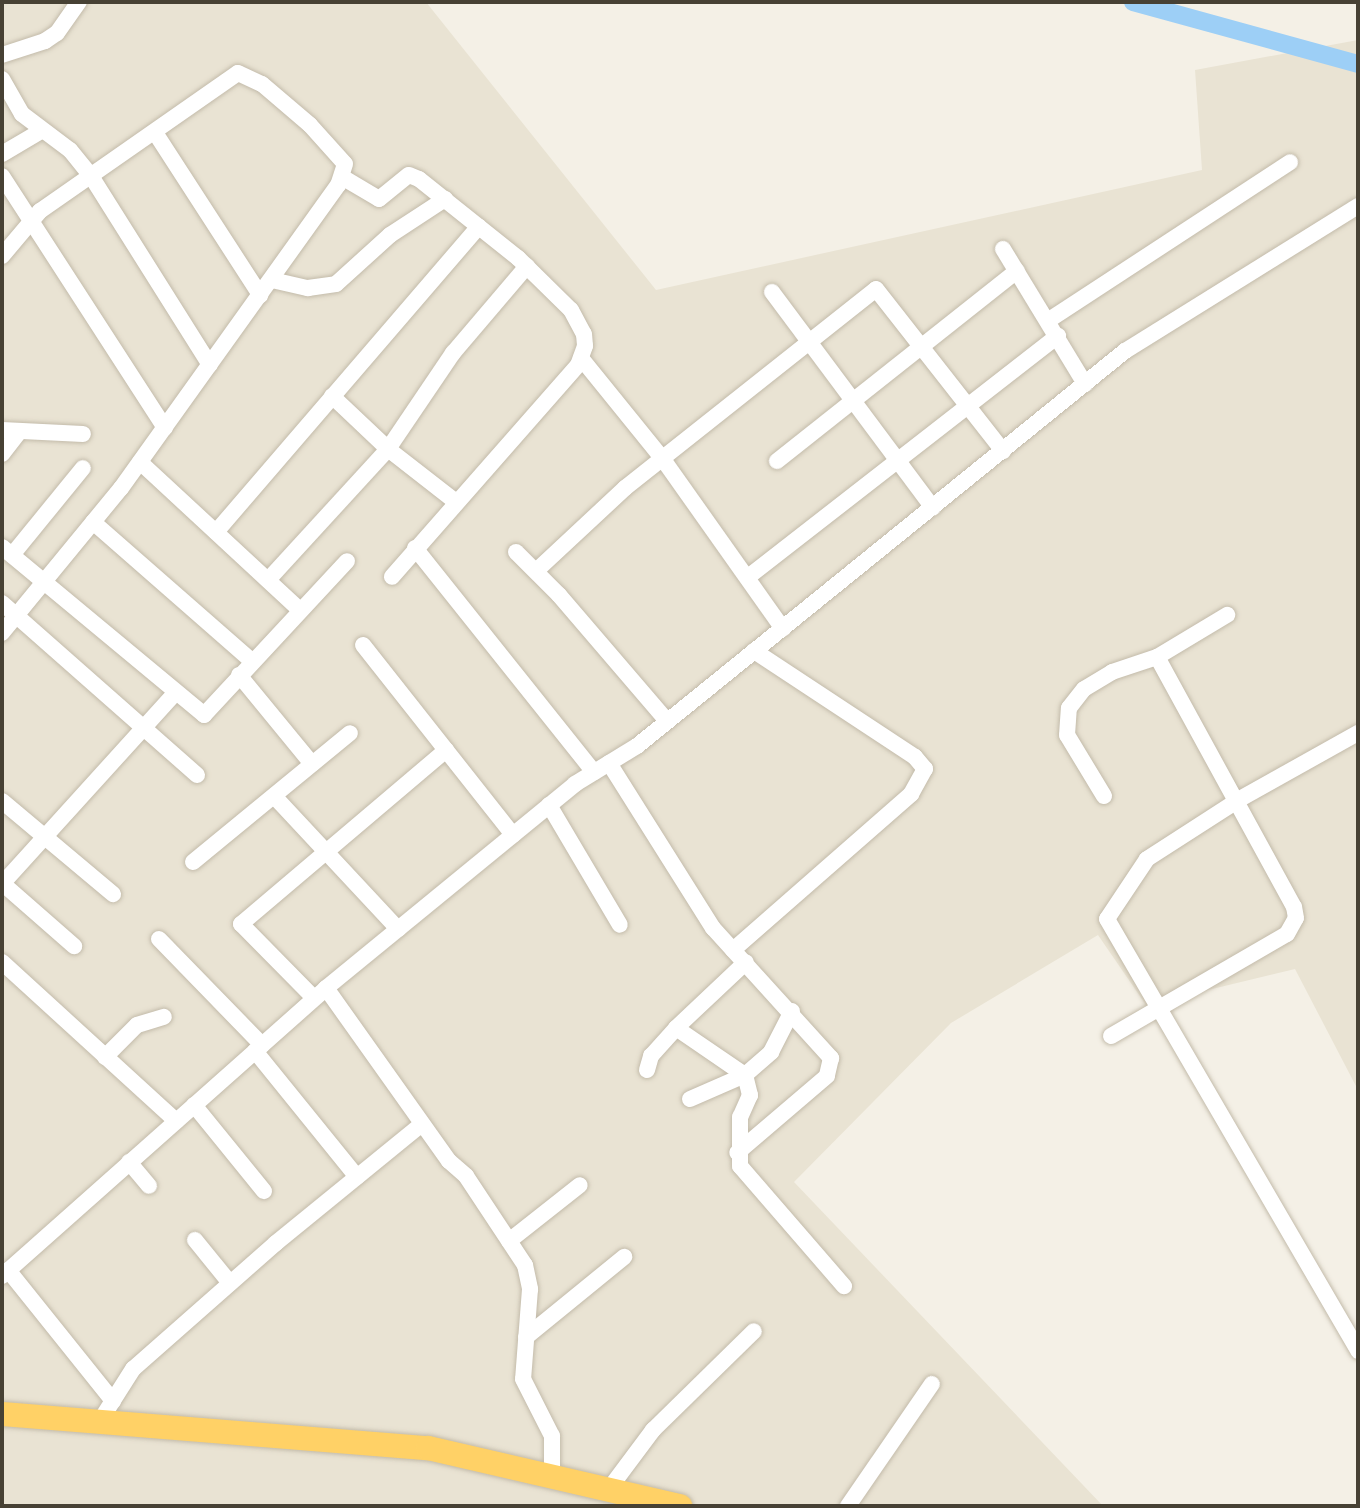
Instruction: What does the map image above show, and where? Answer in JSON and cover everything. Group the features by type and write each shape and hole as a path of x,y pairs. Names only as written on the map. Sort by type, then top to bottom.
{"highway":[{"path":"2,1414 106,1411 428,1448 675,1506"}],"street":[{"path":"2,55 45,41 57,33 79,2"},
{"path":"2,256 29,222 239,73 262,84 334,147 345,164 342,177 272,280 140,462 2,632"},
{"path":"2,79 22,114 41,131 70,150 91,176 210,365"},
{"path":"2,154 41,131"},
{"path":"156,134 260,295"},
{"path":"1049,320 1290,162"},
{"path":"342,177 379,199 409,175 445,199 527,266 571,310 584,334 581,358 392,577"},
{"path":"2,176 29,222 164,428"},
{"path":"272,280 308,288 336,284 390,235 445,199"},
{"path":"422,1124 230,1283 132,1369 106,1411 5,1273 320,993 549,806 667,721 1085,384 1206,298 1358,206"},
{"path":"216,532 479,226"},
{"path":"1003,249 1049,320 1085,384"},
{"path":"268,580 388,449 453,353 527,266"},
{"path":"778,461 1017,271"},
{"path":"536,571 662,458 808,340 876,289 1003,451"},
{"path":"772,292 933,508"},
{"path":"748,577 1058,336"},
{"path":"581,358 662,458 783,629"},
{"path":"332,396 388,449 456,502"},
{"path":"2,430 83,434"},
{"path":"2,454 20,431"},
{"path":"140,462 300,610"},
{"path":"83,468 7,551 204,715 347,561"},
{"path":"93,522 252,661"},
{"path":"415,548 601,768 690,898 733,950 826,1047 833,1066 827,1076 737,1153"},
{"path":"516,552 536,571 667,721"},
{"path":"2,603 197,775"},
{"path":"1104,796 1067,735 1069,708 1084,689 1112,672 1157,657 1227,615"},
{"path":"363,645 513,835"},
{"path":"733,950 911,794 925,769 915,757 754,651"},
{"path":"1111,1036 1293,927 1294,907 1157,657"},
{"path":"239,675 312,764"},
{"path":"74,946 2,883 176,692"},
{"path":"193,862 350,733"},
{"path":"1358,733 1236,801 1147,859 1111,907 1107,919 1358,1351"},
{"path":"446,750 241,924 320,993 449,1161 466,1176 525,1265 530,1289 523,1379 552,1436 552,1475"},
{"path":"274,796 398,929"},
{"path":"2,801 113,894"},
{"path":"549,806 620,925"},
{"path":"159,939 258,1048 357,1177"},
{"path":"2,962 176,1121"},
{"path":"646,1070 652,1056 676,1028 746,962"},
{"path":"690,1099 745,1075 771,1052 792,1011"},
{"path":"105,1056 137,1025 164,1017"},
{"path":"676,1028 745,1075 750,1095 740,1117 737,1153 740,1166 844,1286"},
{"path":"194,1105 264,1191"},
{"path":"130,1162 149,1186"},
{"path":"509,1241 580,1185"},
{"path":"195,1240 230,1283"},
{"path":"526,1337 624,1257"},
{"path":"609,1489 653,1430 754,1331"},
{"path":"848,1506 932,1384"}],"shaded area":[{"path":"2,2 426,2 656,290 1202,170 1195,70 1358,40 1358,1090 1295,969 1146,1005 1098,935 951,1023 794,1182 1103,1506 2,1506"}],"waterway":[{"path":"1133,2 1358,64"}]}
